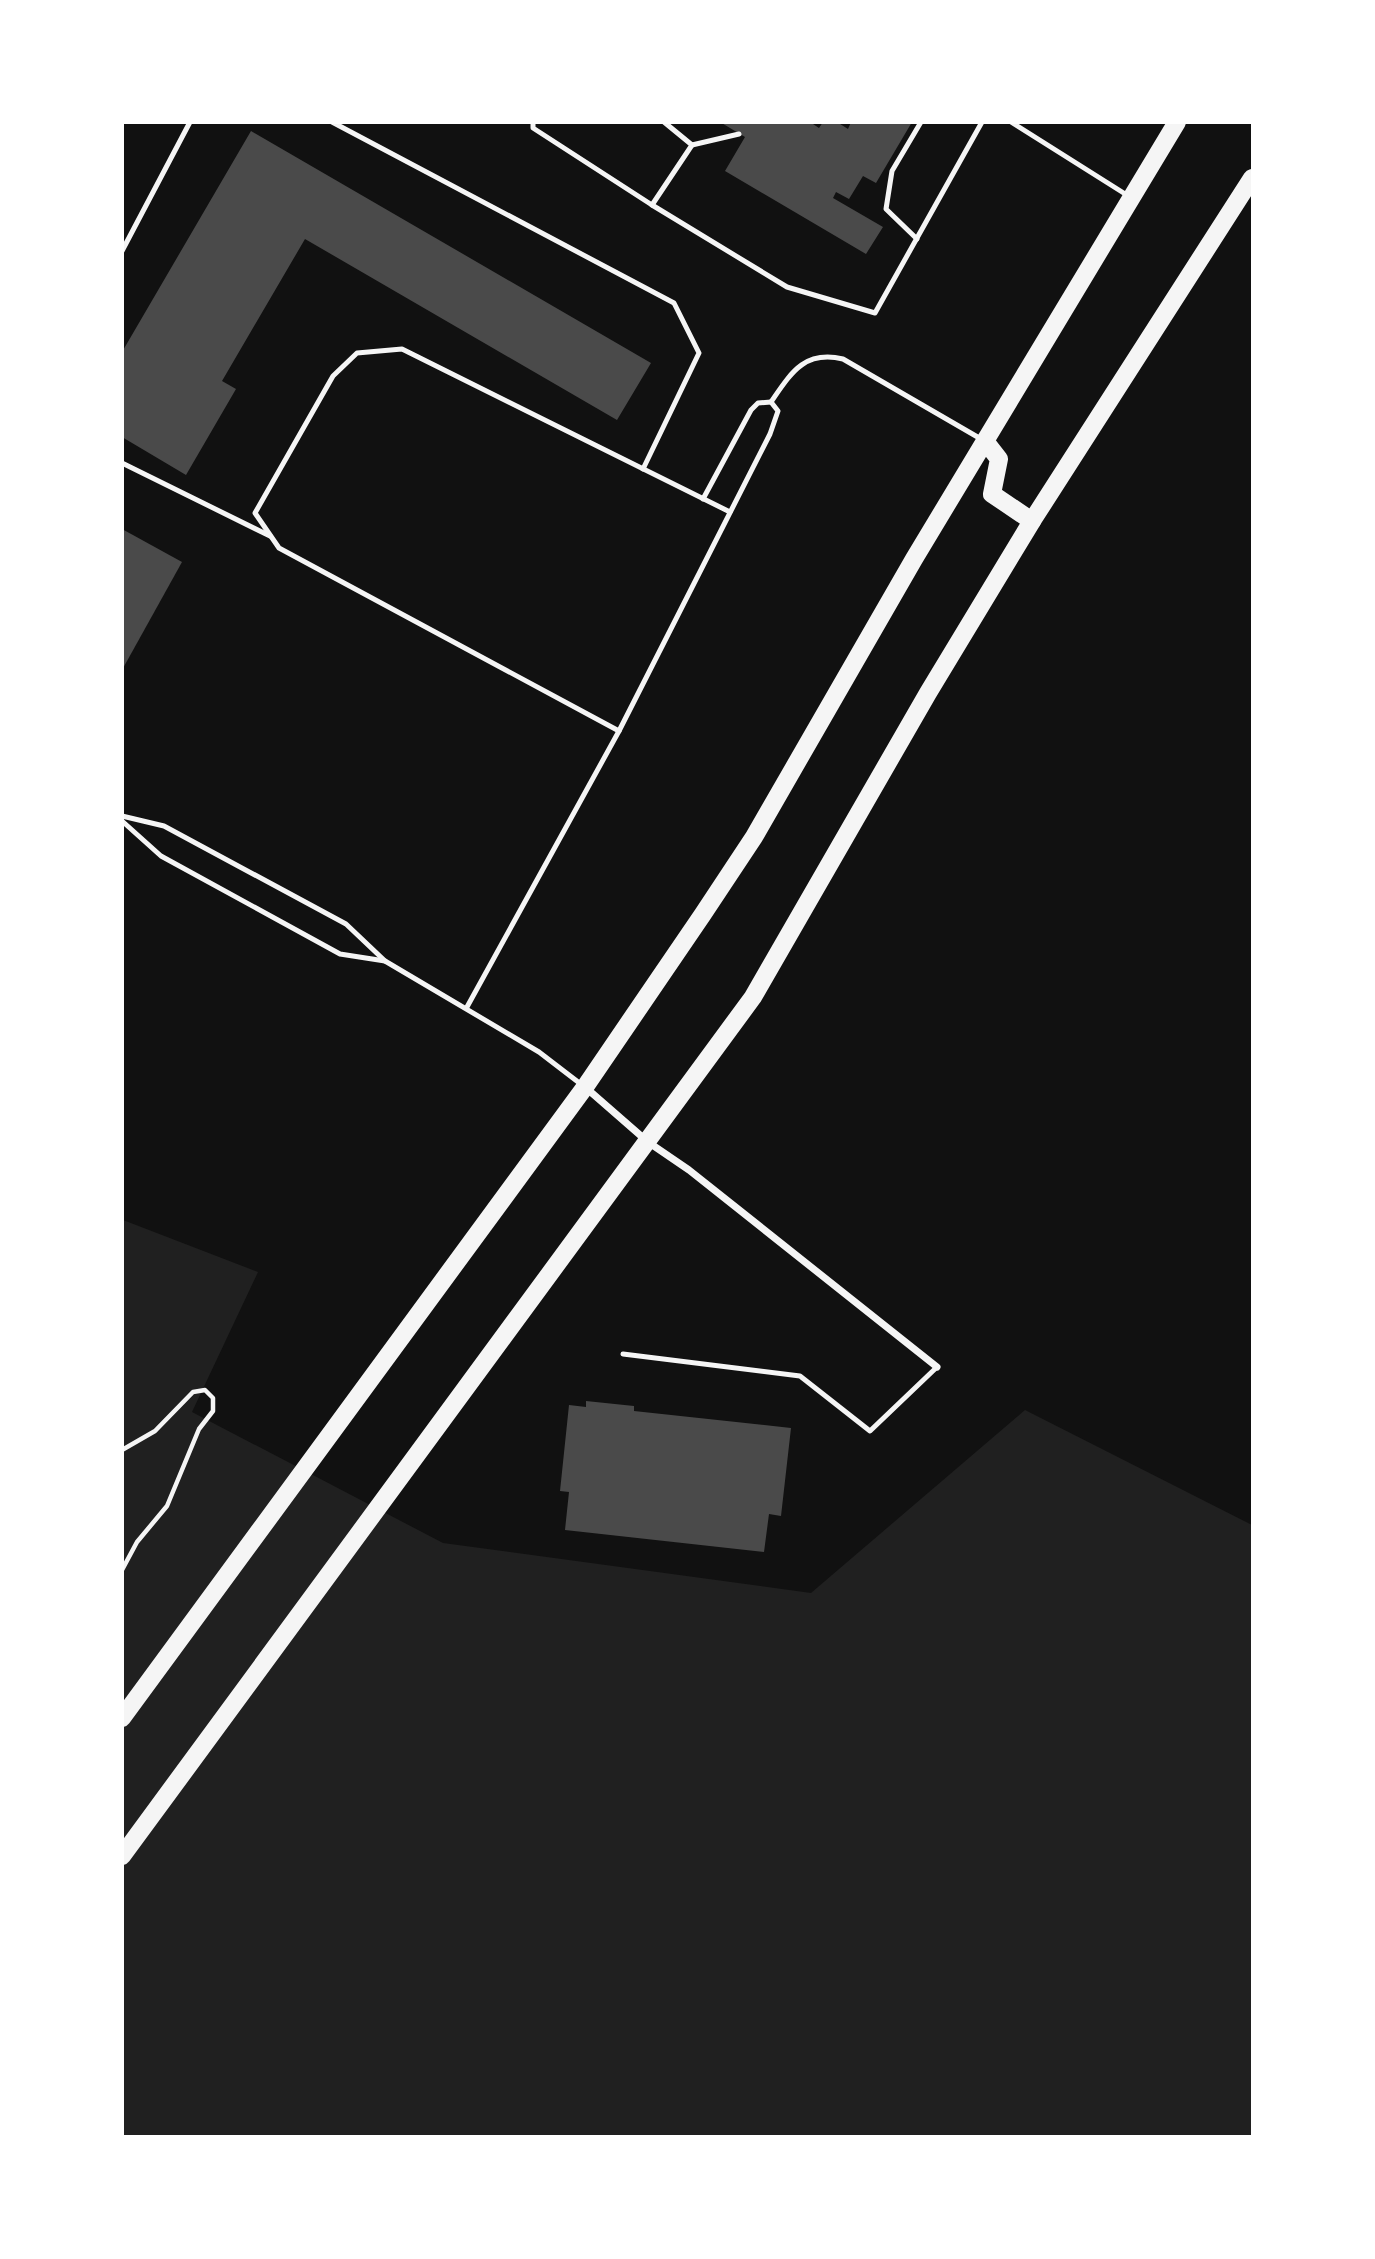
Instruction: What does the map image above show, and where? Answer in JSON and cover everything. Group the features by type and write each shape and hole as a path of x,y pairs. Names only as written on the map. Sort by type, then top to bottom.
{"main road":[{"path":"122,1718 585,1087 754,836 985,441 1177,122"},
{"path":"122,1856 753,997 928,692 1032,521 1252,178"},
{"path":"985,441 999,459 992,494 1032,521"}],"street":[{"path":"585,1087 648,1142 689,1170 937,1367"}],"lane":[{"path":"122,251 190,122"},
{"path":"332,122 674,303 699,353 643,469"},
{"path":"533,122 533,128 652,205 788,287 875,313 982,122"},
{"path":"664,122 692,145"},
{"path":"917,239 886,209 892,172 921,122"},
{"path":"1011,122 1131,198"},
{"path":"652,205 692,145 739,134"},
{"path":"619,731 278,548 255,513 333,376 357,353 402,349 730,512"},
{"path":"771,402 796,367 825,355 843,359 985,441"},
{"path":"703,499 751,410 758,403 771,402"},
{"path":"467,1007 619,731 777,420 778,411 771,402"},
{"path":"122,463 271,537"},
{"path":"122,818 164,826 346,924 385,961 467,1007 539,1052 585,1087"},
{"path":"122,818 161,856 340,954 385,961"},
{"path":"622,1354 800,1376 870,1431 937,1367"}],"path":[{"path":"122,1450 155,1431 193,1392 205,1390 213,1398 213,1411 199,1430 167,1506 137,1542 122,1570"}],"shaded area":[{"path":"123,1220 258,1272 192,1412 443,1543 811,1593 1025,1410 1252,1525 1252,2136 123,2136"}],"building":[{"path":"720,122 810,122 819,128 823,122 837,122 848,129 851,122 912,122 876,183 863,176 849,199 836,192 833,198 883,227 866,254 725,171 745,137"},
{"path":"251,131 651,363 617,420 305,239 222,381 236,389 186,475 122,437 122,352"},
{"path":"122,529 182,562 122,670"},
{"path":"586,1401 634,1406 634,1411 791,1428 781,1516 769,1514 764,1552 565,1530 569,1492 560,1491 569,1405 586,1407"}]}
